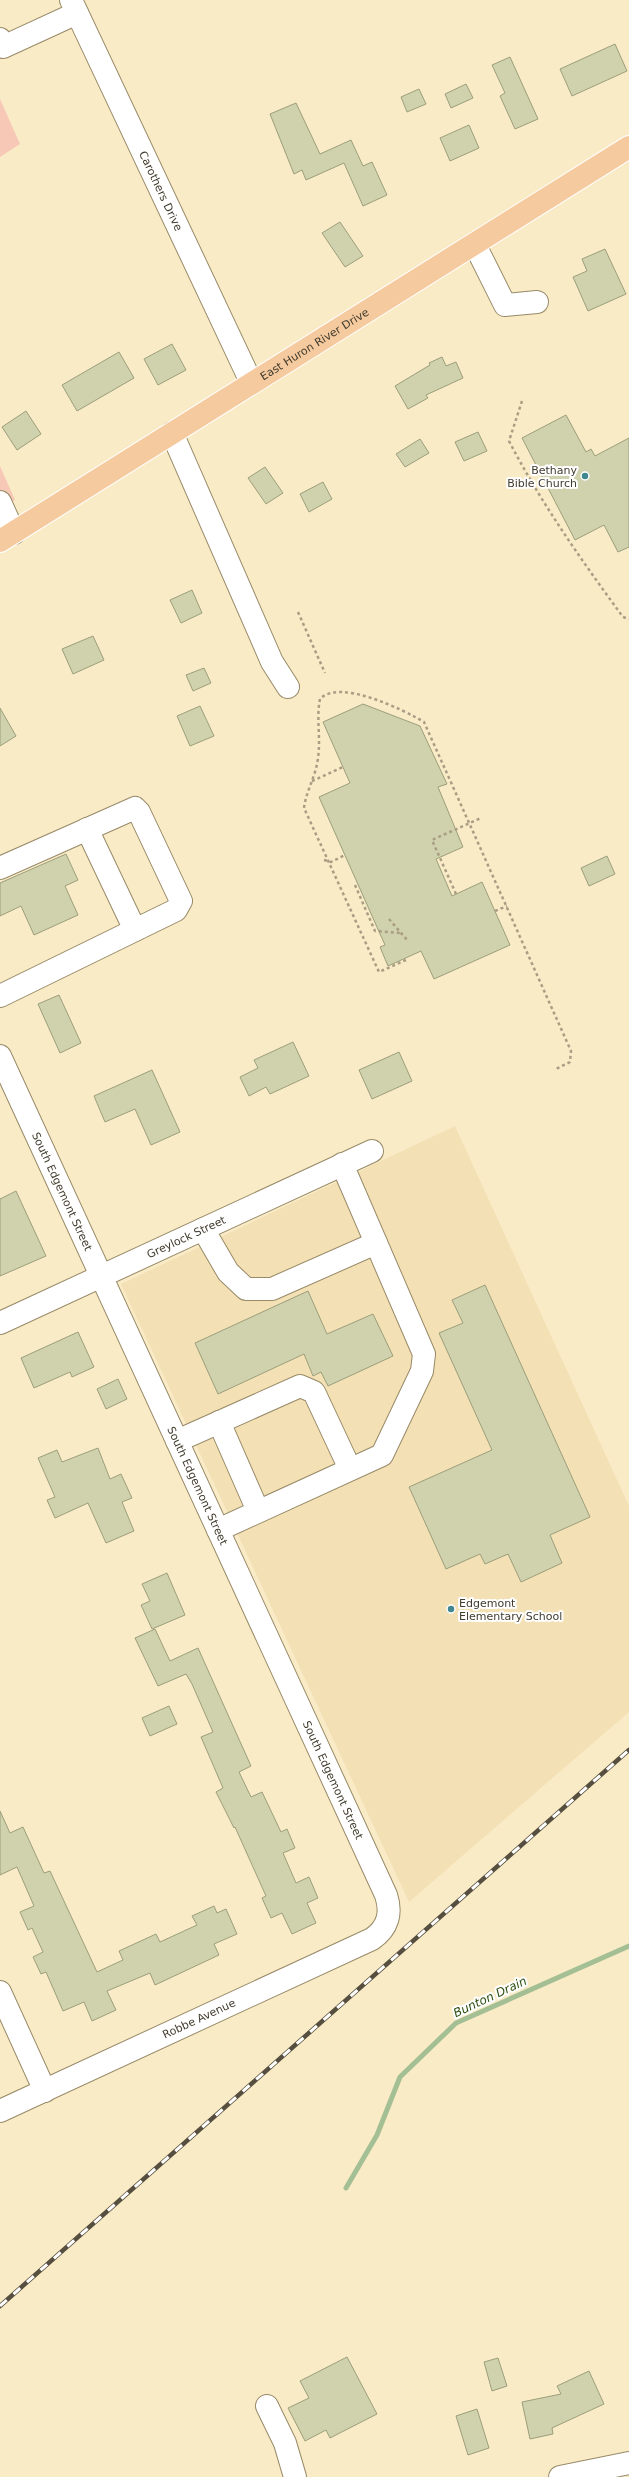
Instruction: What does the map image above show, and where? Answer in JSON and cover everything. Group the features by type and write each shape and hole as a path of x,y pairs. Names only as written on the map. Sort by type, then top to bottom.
{"main road":[{"name":"East Huron River Drive","path":"7,537 251,382 475,245 629,147"}],"street":[{"path":"0,39 3,47 74,7"},
{"name":"Carothers Drive","path":"74,7 251,382"},
{"path":"475,245 505,305 537,302"},
{"path":"172,433 272,662 288,687"},
{"path":"0,502 7,537"},
{"path":"0,868 135,808 139,812 181,901 176,910 0,996"},
{"path":"87,829 135,930"},
{"name":"South Edgemont Street","path":"0,1056 386,1895 389,1903 388,1917"},
{"name":"Greylock Street","path":"0,1323 372,1151"},
{"path":"218,1530 382,1455 422,1371 424,1354 342,1164"},
{"path":"203,1229 228,1272 246,1289 272,1289 376,1243"},
{"path":"177,1441 300,1386 314,1392 350,1469"},
{"path":"219,1422 258,1511"},
{"name":"Robbe Avenue","path":"0,2112 372,1939 384,1928 388,1917"},
{"path":"0,1992 45,2090"},
{"path":"267,2406 285,2443 295,2477"},
{"path":"560,2477 629,2463"}],"path":[{"path":"522,401 509,441 527,476 593,577 623,617 629,619"},
{"path":"298,612 325,673"},
{"path":"406,960 379,972 326,860 304,808 305,797 312,782 318,760 321,735 318,709 320,699 329,694 346,693 371,698 408,712 424,722 471,823 571,1051 570,1062 554,1070"},
{"path":"312,782 343,767"},
{"path":"456,894 432,840 481,818"},
{"path":"326,860 332,862 345,855"},
{"path":"355,885 376,931 401,933"},
{"path":"495,911 507,906"},
{"path":"389,920 408,941"}],"shaded area":[{"path":"0,99 20,144 0,157"},
{"path":"0,466 15,500 0,508"},
{"name":"Edgemont Elementary School","path":"455,1126 629,1506 629,1712 409,1902 121,1284"}],"building":[{"path":"615,44 627,71 572,96 560,69"},
{"path":"510,57 538,119 515,129 500,96 505,93 492,65"},
{"path":"466,84 473,98 451,108 445,94"},
{"path":"419,89 426,104 407,112 401,97"},
{"path":"296,103 320,154 351,140 363,166 372,162 387,195 363,206 344,163 306,180 302,170 294,174 270,114"},
{"path":"469,125 479,148 450,161 440,138"},
{"path":"340,222 363,256 345,267 322,233"},
{"path":"605,249 626,294 588,311 573,277 587,271 582,259"},
{"path":"172,344 186,370 158,385 144,359"},
{"path":"119,352 134,378 77,411 62,385"},
{"path":"442,357 446,366 456,362 463,378 426,395 428,398 408,409 395,386 430,365 429,363"},
{"path":"26,411 41,434 17,450 2,427"},
{"name":"Bethany Bible Church","path":"566,415 586,452 591,449 595,456 629,438 629,547 618,552 604,525 575,540 522,438"},
{"path":"478,432 487,451 464,461 455,442"},
{"path":"420,439 429,453 405,467 396,454"},
{"path":"265,467 283,493 266,504 248,478"},
{"path":"323,482 332,499 309,512 300,494"},
{"path":"192,590 202,613 181,623 170,600"},
{"path":"93,636 104,660 73,674 62,649"},
{"path":"204,668 211,683 193,691 186,675"},
{"path":"363,704 420,726 447,784 438,787 463,847 436,859 452,896 482,882 510,945 434,979 421,951 388,966 380,947 385,945 319,797 350,783 323,722"},
{"path":"200,706 214,736 190,746 177,716"},
{"path":"0,708 16,736 0,746"},
{"path":"66,854 78,880 65,886 78,915 34,935 21,906 0,916 0,883"},
{"path":"607,856 615,874 589,886 581,868"},
{"path":"59,995 81,1043 60,1053 38,1004"},
{"path":"293,1042 309,1076 270,1094 266,1087 249,1096 240,1077 258,1068 254,1060"},
{"path":"399,1052 412,1081 372,1099 359,1070"},
{"path":"152,1070 180,1132 151,1145 135,1109 105,1122 94,1096"},
{"path":"16,1191 46,1256 0,1276 0,1199"},
{"path":"485,1285 590,1517 550,1535 562,1563 521,1582 508,1554 485,1564 480,1554 446,1569 409,1487 492,1450 439,1333 463,1323 452,1300"},
{"path":"308,1291 327,1334 373,1314 393,1356 328,1386 321,1372 313,1376 304,1354 218,1394 195,1343"},
{"path":"78,1332 94,1367 72,1377 70,1372 34,1388 21,1358"},
{"path":"118,1379 127,1399 106,1409 97,1389"},
{"path":"98,1448 110,1479 121,1474 132,1498 122,1502 134,1531 106,1543 88,1503 55,1518 47,1500 55,1497 38,1458 57,1450 62,1462"},
{"path":"167,1573 185,1615 152,1629 141,1605 150,1601 142,1584"},
{"path":"155,1629 170,1661 198,1648 251,1766 239,1772 251,1797 262,1792 281,1832 287,1829 295,1848 283,1853 296,1883 309,1877 318,1898 307,1903 316,1923 292,1934 282,1913 271,1918 262,1898 266,1896 235,1827 234,1828 216,1792 223,1788 201,1737 213,1732 192,1684 186,1674 158,1686 135,1638"},
{"path":"169,1706 177,1724 150,1736 142,1718"},
{"path":"0,1811 10,1833 23,1827 44,1873 50,1871 97,1972 123,1960 119,1951 156,1934 160,1942 197,1925 192,1916 214,1906 217,1913 226,1909 237,1934 214,1944 219,1955 155,1985 150,1973 107,1991 116,2010 92,2021 84,2002 63,2011 46,1972 41,1974 33,1957 43,1952 32,1928 28,1930 20,1912 34,1906 17,1867 0,1875"},
{"path":"347,2357 377,2414 330,2438 326,2430 305,2441 288,2408 309,2398 300,2381"},
{"path":"498,2358 507,2386 492,2391 484,2362"},
{"path":"589,2371 604,2404 552,2428 553,2434 530,2439 522,2402 561,2394 557,2386"},
{"path":"477,2409 489,2448 468,2455 456,2416"}],"waterway":[{"name":"Bunton Drain","path":"346,2188 377,2135 400,2077 456,2023 629,1946"}],"railway":[{"path":"0,2306 629,1750"}],"place":[{"name":"Bethany Bible Church","path":"585,476"},
{"name":"Edgemont Elementary School","path":"451,1609"}]}
